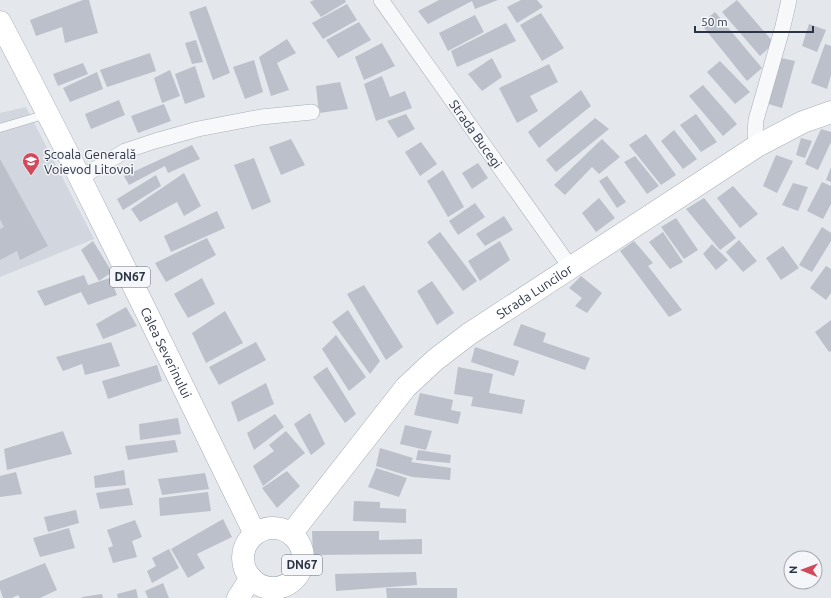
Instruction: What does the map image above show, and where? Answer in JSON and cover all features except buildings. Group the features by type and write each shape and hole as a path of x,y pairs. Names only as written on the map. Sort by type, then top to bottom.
{"main road":[{"name":"Calea Severinului","path":"0,22 108,232 255,534"},
{"name":"Strada Luncilor","path":"291,534 406,387 435,360 469,334 757,146 803,122 831,112"},
{"path":"238,598 251,578 243,561 244,551 248,542 255,534 263,530 273,528 291,534"},
{"name":"DN67","path":"251,578 268,588 278,588 291,591 303,560 302,551 298,542 291,534"}],"street":[{"name":"Strada Bucegi","path":"381,0 571,268"},
{"path":"757,146 755,133 756,120 789,0"},
{"path":"80,178 125,151 155,141 222,124 261,117 312,112"}],"lane":[{"path":"0,128 48,114"}],"shaded area":[{"name":"Școala Generală Voievod Litovoi","path":"26,107 94,239 0,277 0,113"}],"place":[{"name":"Școala Generală Voievod Litovoi","path":"31,176"}]}
